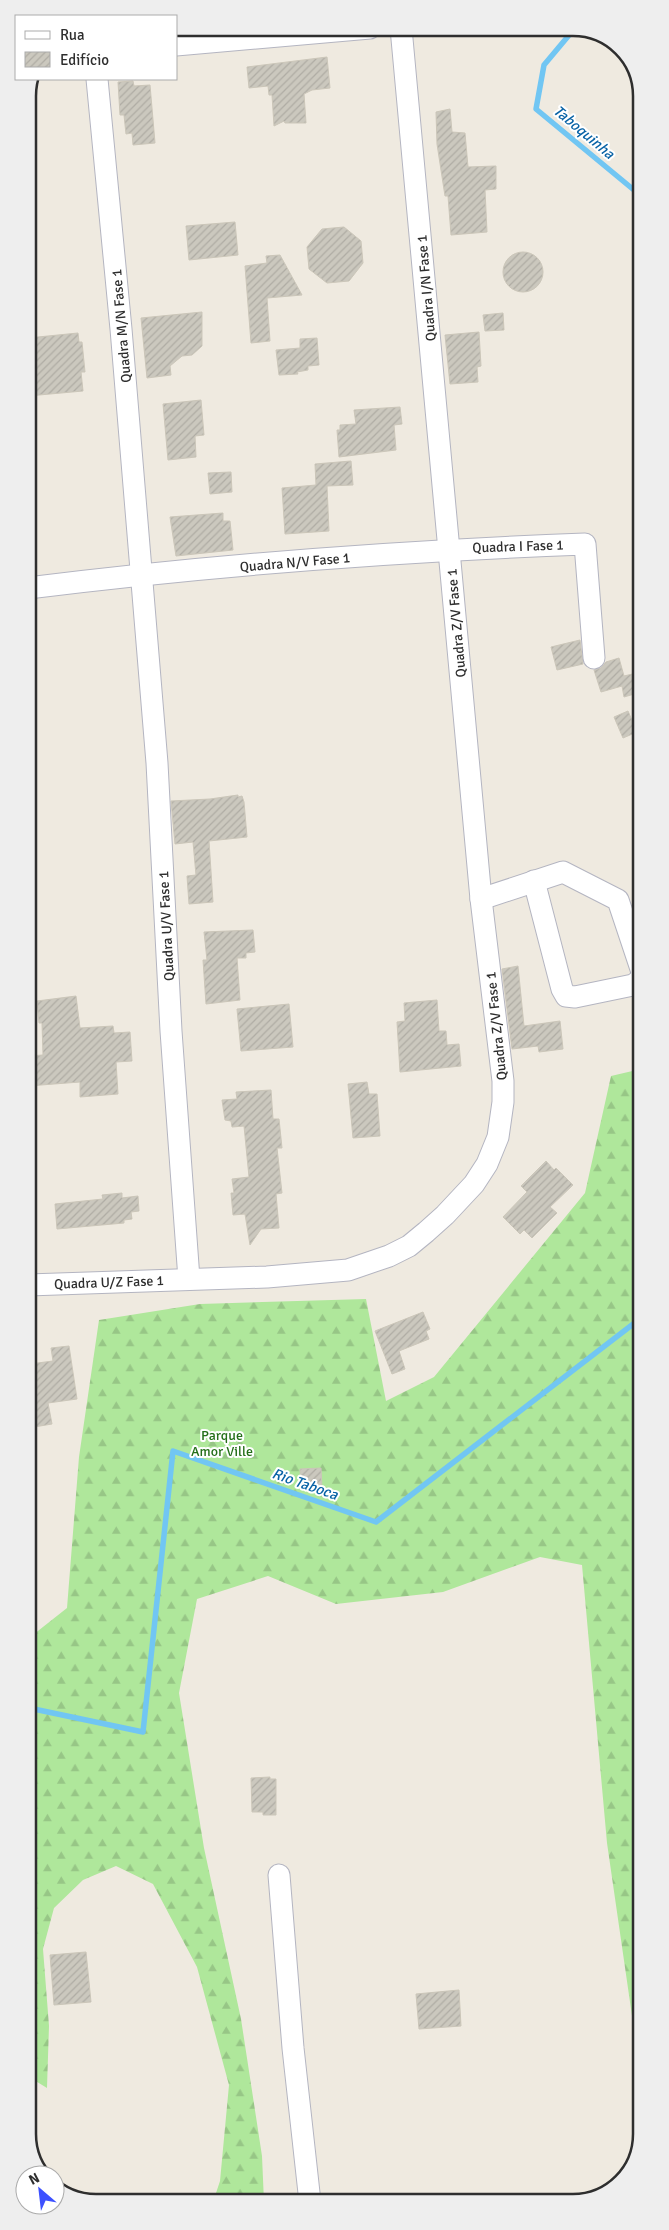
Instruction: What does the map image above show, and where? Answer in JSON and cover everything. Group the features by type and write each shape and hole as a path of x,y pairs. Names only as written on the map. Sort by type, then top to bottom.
{"street":[{"path":"178,45 279,36"},
{"name":"Quadra I/N Fase 1","path":"402,36 450,549"},
{"name":"Quadra M/N Fase 1","path":"97,80 122,329 141,574"},
{"name":"Quadra I Fase 1","path":"450,549 585,544 594,658"},
{"name":"Quadra N/V Fase 1","path":"36,587 141,574 450,549"},
{"name":"Quadra Z/V Fase 1","path":"189,1279 267,1277 348,1270 389,1256 409,1246 445,1215 474,1184 487,1164 498,1137 503,1102 503,1081 481,899 450,549"},
{"name":"Quadra U/V Fase 1","path":"141,574 157,763 171,1031 189,1279"},
{"path":"481,899 562,872 618,900 633,945"},
{"path":"534,881 562,989 566,996 574,997 633,985"},
{"name":"Quadra U/Z Fase 1","path":"36,1285 189,1279"},
{"path":"279,1875 293,2048 309,2194"}],"green space":[{"name":"Parque Amor Ville","path":"633,1071 633,2023 607,1843 582,1565 540,1557 443,1592 336,1604 268,1576 197,1599 179,1693 204,1848 241,2019 262,2156 264,2194 216,2194 220,2181 229,2085 197,1967 153,1884 116,1866 83,1880 54,1908 43,1949 49,2026 47,2088 36,2081 36,1632 67,1608 79,1457 99,1320 200,1304 366,1299 386,1401 434,1377 585,1193 611,1076"}],"building":[{"path":"327,57 330,88 312,90 304,94 306,123 285,123 284,121 274,126 272,95 269,95 268,86 249,88 247,67"},
{"path":"133,81 134,86 150,85 155,143 133,145 132,133 126,134 124,115 120,115 118,82"},
{"path":"450,109 452,132 465,133 468,167 496,166 496,189 485,190 487,232 451,235 448,196 445,196 437,144 436,112"},
{"path":"235,222 238,255 189,260 186,226"},
{"path":"344,227 361,241 363,263 349,281 327,283 309,269 307,247 322,229"},
{"path":"527,252 534,255 540,261 543,272 542,280 534,289 527,292 519,292 512,289 504,280 503,268 506,261 515,253"},
{"path":"280,255 302,295 267,298 270,341 251,343 245,266 267,263 266,256"},
{"path":"202,312 202,346 192,355 182,356 170,366 171,375 147,378 141,318"},
{"path":"503,313 504,330 485,331 483,315"},
{"path":"479,332 481,366 477,367 478,382 450,384 445,335"},
{"path":"78,333 79,342 82,342 85,372 81,372 83,391 36,395 36,337"},
{"path":"317,338 319,365 308,366 308,370 297,372 298,374 279,375 276,350 300,348 300,339"},
{"path":"201,400 204,435 195,436 196,457 168,460 163,404"},
{"path":"400,407 402,424 394,425 396,450 339,457 337,430 340,430 340,425 356,424 354,410"},
{"path":"351,461 353,485 327,486 329,531 285,534 282,488 316,485 315,464"},
{"path":"231,472 232,492 210,494 208,473"},
{"path":"223,513 223,521 230,521 233,550 176,556 170,517"},
{"path":"580,640 583,664 557,670 551,647"},
{"path":"619,658 624,676 633,674 633,694 624,697 622,686 601,692 594,670 601,668 606,662"},
{"path":"628,711 633,723 633,734 623,738 614,717"},
{"path":"238,795 238,797 242,796 244,802 247,837 209,841 213,902 189,904 187,876 196,875 193,842 175,844 171,801"},
{"path":"253,930 255,952 246,953 246,958 237,958 240,1000 206,1004 203,960 207,960 204,932"},
{"path":"518,966 524,1026 560,1021 563,1049 539,1052 538,1046 512,1049 502,969"},
{"path":"76,996 80,1028 113,1026 114,1033 130,1032 132,1061 116,1062 118,1094 80,1097 80,1082 36,1085 36,1055 43,1055 42,1023 39,1023 37,1001"},
{"path":"437,1000 439,1031 446,1031 447,1045 459,1044 461,1066 400,1072 397,1022 405,1021 404,1003"},
{"path":"289,1004 293,1047 241,1051 237,1009"},
{"path":"367,1082 369,1094 377,1094 380,1136 353,1138 348,1084"},
{"path":"271,1090 273,1119 279,1119 282,1148 277,1148 282,1193 276,1194 279,1228 261,1229 250,1245 245,1214 233,1215 231,1193 234,1193 232,1179 249,1177 244,1126 232,1127 231,1121 225,1120 222,1100 237,1099 236,1092"},
{"path":"546,1161 573,1185 550,1207 557,1213 532,1238 524,1230 520,1234 503,1217 527,1192 521,1186"},
{"path":"122,1193 122,1198 138,1196 139,1211 131,1212 132,1219 124,1220 124,1223 57,1229 55,1204 103,1199 102,1195"},
{"path":"423,1312 430,1329 426,1331 429,1339 399,1351 405,1369 392,1374 375,1331"},
{"path":"69,1346 77,1399 48,1403 52,1424 36,1427 36,1363 53,1361 51,1348"},
{"path":"321,1468 322,1488 301,1488 300,1469"},
{"path":"270,1777 270,1779 276,1779 276,1815 263,1815 263,1812 252,1812 251,1778"},
{"path":"86,1952 91,2002 54,2005 50,1955"},
{"path":"459,1990 461,2026 419,2029 416,1994"}],"waterway":[{"name":"Taboquinha","path":"568,36 544,65 536,109 633,189"},
{"name":"Rio Taboca","path":"36,1709 143,1732 173,1451 376,1522 633,1324"}]}
